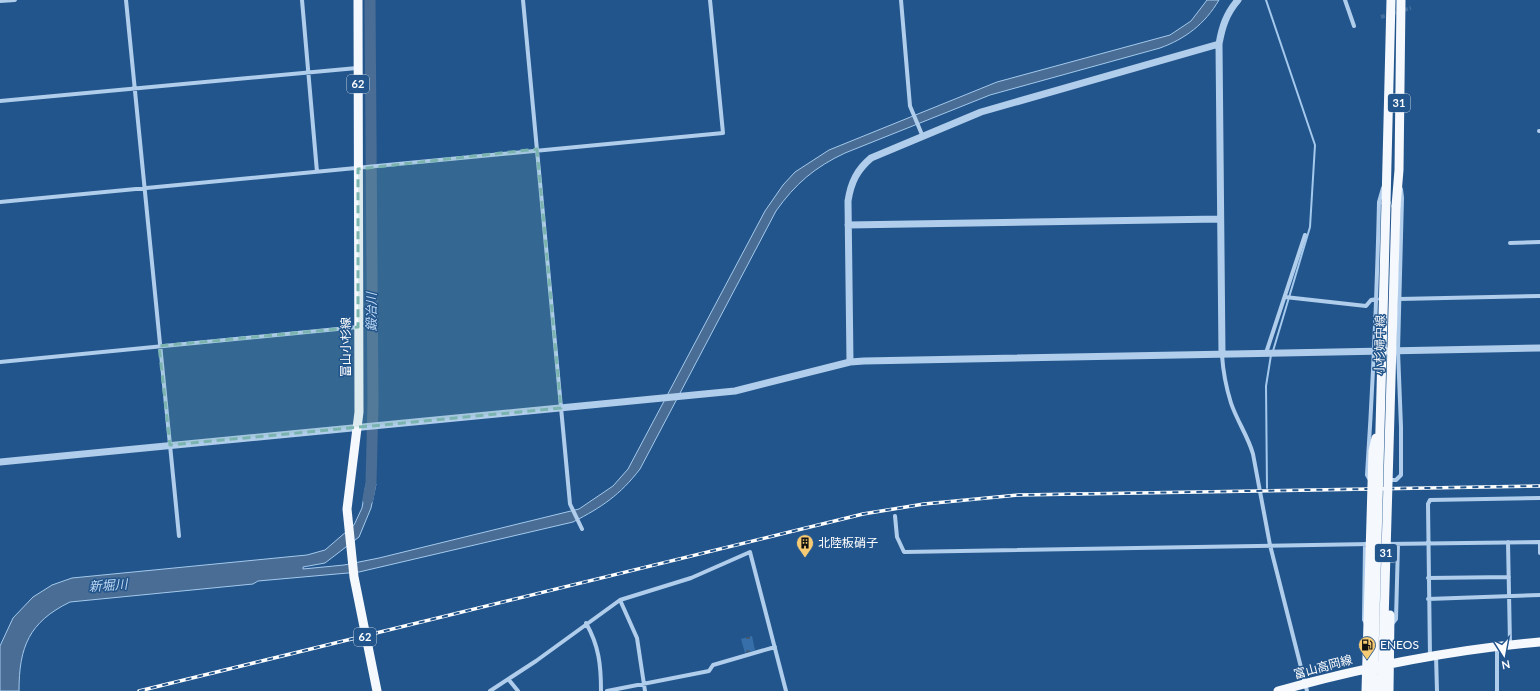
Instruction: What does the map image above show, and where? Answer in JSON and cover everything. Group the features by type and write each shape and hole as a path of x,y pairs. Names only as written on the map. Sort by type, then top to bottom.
{"main road":[{"name":"富山小杉線","path":"358,0 360,169 358,327 359,412 361,427 348,496 350,546 354,576 377,691"},
{"name":"小杉婦中線","path":"1382,691 1386,415 1386,204 1392,0"},
{"name":"小杉婦中線","path":"1373,691 1398,170 1401,0"},
{"name":"31","path":"1386,415 1395,456 1389,691"},
{"name":"31","path":"1366,691 1373,451 1386,415"},
{"name":"富山高岡線","path":"1278,691 1306,687 1367,668 1510,644 1540,642"}],"street":[{"path":"0,1 15,0"},
{"path":"126,0 178,536"},
{"path":"302,0 318,172"},
{"path":"523,0 571,508 582,529"},
{"path":"0,202 360,169 537,149 723,133 710,0"},
{"path":"901,0 910,106 923,137"},
{"path":"1238,0 1229,11 1222,25 1219,44 1223,370 1232,404 1249,440 1253,454 1270,545 1306,687"},
{"path":"1345,0 1354,26"},
{"path":"850,362 848,201 851,182 861,166 871,158 981,112 1219,44"},
{"path":"0,101 358,68"},
{"path":"1387,170 1379,202 1377,300 1367,475 1370,480 1396,480 1401,475 1398,351 1402,198 1398,170"},
{"path":"848,225 1220,219"},
{"path":"1266,353 1305,235"},
{"path":"1510,243 1540,242"},
{"path":"1399,299 1540,296"},
{"path":"1285,297 1366,306 1371,300 1377,300"},
{"path":"0,362 358,327"},
{"path":"0,462 735,391 850,362 886,359 1222,355 1540,348"},
{"path":"1436,691 1428,599 1428,504 1430,500 1540,498"},
{"path":"895,516 897,537 904,552 1270,545 1540,542 1540,554"},
{"path":"1508,542 1510,644"},
{"path":"1365,544 1363,628 1368,639"},
{"path":"1390,626 1396,619 1398,544"},
{"path":"490,691 509,680 586,623 620,600 691,578 750,552 786,691"},
{"path":"1428,578 1509,577"},
{"path":"1428,599 1507,598 1510,596 1540,595"},
{"path":"620,600 637,638 645,691"},
{"path":"586,623 595,640 601,668 601,691"},
{"path":"1497,646 1497,691"},
{"path":"607,691 709,671 713,665 775,647"},
{"path":"509,680 518,691"}],"highlighted area":[{"path":"537,149 561,408 170,445 159,346 358,327 358,169"}],"green space":[{"path":"752,636 755,650 745,653 741,639"}],"water":[{"name":"新堀川","path":"1207,0 1219,0 1194,30 1178,40 1160,48 990,95 845,153 824,164 806,177 783,201 776,211 640,469 618,493 593,511 573,522 359,572 258,581 253,584 70,602 45,618 36,627 29,638 21,661 19,691 0,691 0,646 13,618 33,597 52,585 72,578 307,555 325,550 354,525 362,508 366,484 376,484 371,508 359,537 325,563 303,567 303,569 344,565 379,558 579,509 613,486 628,469 765,211 783,185 795,172 829,150 997,82 1170,35 1191,21"}],"waterway":[{"name":"鍛冶川","path":"368,499 371,483 373,403 370,0"},
{"path":"1266,0 1315,145 1310,227 1273,351"},
{"path":"1267,488 1266,386 1271,355"}],"tunnel":[{"path":"1381,17 1411,8"}],"railway":[{"path":"139,691 863,514 924,504 1019,495 1540,486"}],"place":[{"name":"北陸板硝子","path":"805,558"},
{"name":"ENEOS","path":"1367,660"}]}
